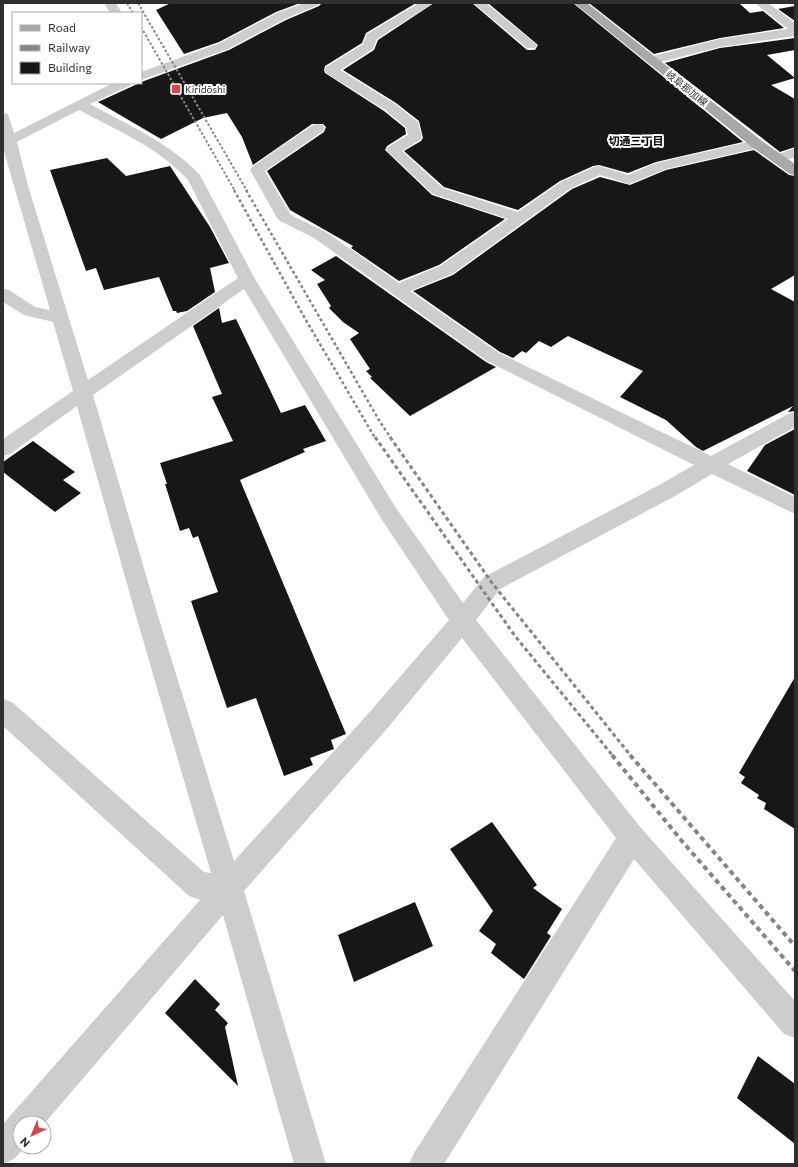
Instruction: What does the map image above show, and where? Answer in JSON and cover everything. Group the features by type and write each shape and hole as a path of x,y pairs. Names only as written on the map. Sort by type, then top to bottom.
{"main road":[{"name":"岐阜那加線","path":"580,3 757,144 795,171"}],"street":[{"path":"110,3 115,12"},
{"path":"145,70 224,46 281,16 314,3"},
{"path":"427,3 370,37 369,46 331,70 390,107 412,125 415,137 393,150 438,191 520,218"},
{"path":"479,3 531,45"},
{"path":"762,3 795,31"},
{"path":"653,60 720,43 795,31"},
{"path":"6,142 79,104 122,84"},
{"path":"79,104 157,146 182,164 195,178 247,279 389,514 462,620 632,837 795,1023"},
{"path":"3,117 6,142 21,186 83,393 147,616 229,887 310,1164"},
{"path":"318,128 257,170 285,218 320,235 493,357 795,506"},
{"path":"397,290 446,270 566,185 599,170 629,180 661,166 757,144"},
{"path":"778,159 795,152"},
{"path":"3,449 247,279"},
{"path":"3,294 30,311 60,318"},
{"path":"31,1115 229,887 376,723 492,582 795,419"},
{"path":"3,710 199,886 229,887"},
{"path":"425,1164 632,837"},
{"path":"3,1148 12,1137"}],"building":[{"path":"171,3 300,3 276,12 219,42 184,54 156,10"},
{"path":"322,3 416,3 366,33 362,43 325,66 325,73 384,111 405,128 406,134 387,146 385,150 432,195 505,219 439,265 399,281 351,248 353,246 290,210 267,171 324,132 326,127 323,124 312,124 253,165 242,137 227,113 203,118 161,139 98,102 137,84 142,84 144,81 229,50 286,20 319,6"},
{"path":"434,3 472,3 527,50 535,50 538,45 488,3 573,3 743,142 656,162 628,173 599,165 593,166 560,181 518,210 444,187 404,151 421,141 423,138 419,121 396,103 343,70 374,50 378,40"},
{"path":"589,3 739,3 750,13 763,11 784,28 720,38 654,54"},
{"path":"795,6 795,21 778,9"},
{"path":"795,38 795,50 767,55 795,78 771,85 795,99 795,147 780,152 665,63 720,48"},
{"path":"754,150 789,175 795,176 795,275 771,289 795,302 795,411 788,412 793,406 703,451 696,447 666,420 620,397 643,371 568,336 551,347 539,341 526,353 522,351 513,358 500,352 413,291 453,275 572,189 600,177 630,185 666,170"},
{"path":"107,158 126,176 170,166 210,227 229,263 210,268 215,292 187,311 177,313 176,311 173,311 159,277 104,290 96,268 86,271 50,170"},
{"path":"336,256 486,362 496,367 410,416 370,378 372,377 366,371 370,369 350,339 359,333 343,322 329,308 331,306 317,284 325,280 311,270"},
{"path":"219,308 222,323 236,319 281,413 305,405 326,441 303,449 305,452 240,480 346,734 331,740 334,749 310,758 313,765 284,776 256,698 227,708 191,601 218,592 198,536 193,538 189,528 180,531 160,463 233,441 212,397 222,394 193,326"},
{"path":"795,429 795,495 747,471 765,445"},
{"path":"33,441 75,472 63,480 81,493 55,512 3,472 3,462"},
{"path":"795,677 795,829 764,809 766,803 757,798 759,795 741,783 745,777 739,773"},
{"path":"492,822 537,885 533,888 562,909 547,933 551,936 524,979 491,953 496,944 479,931 493,911 450,849"},
{"path":"415,902 433,946 354,982 338,935"},
{"path":"195,979 220,1004 215,1010 228,1023 225,1027 238,1086 165,1013"},
{"path":"758,1056 795,1084 795,1144 737,1098"}],"railway":[{"path":"127,3 132,12"},
{"path":"138,3 247,191"},
{"path":"142,29 235,191"},
{"path":"234,190 303,315 375,438"},
{"path":"246,190 380,422 391,438"},
{"path":"375,437 515,636 613,756"},
{"path":"390,437 492,583 631,756"},
{"path":"612,755 681,840 795,971"},
{"path":"630,755 795,946"}],"place":[{"name":"Kiridōshi","path":"176,89"}],"district":[{"name":"切通三丁目","path":"636,141"}]}
